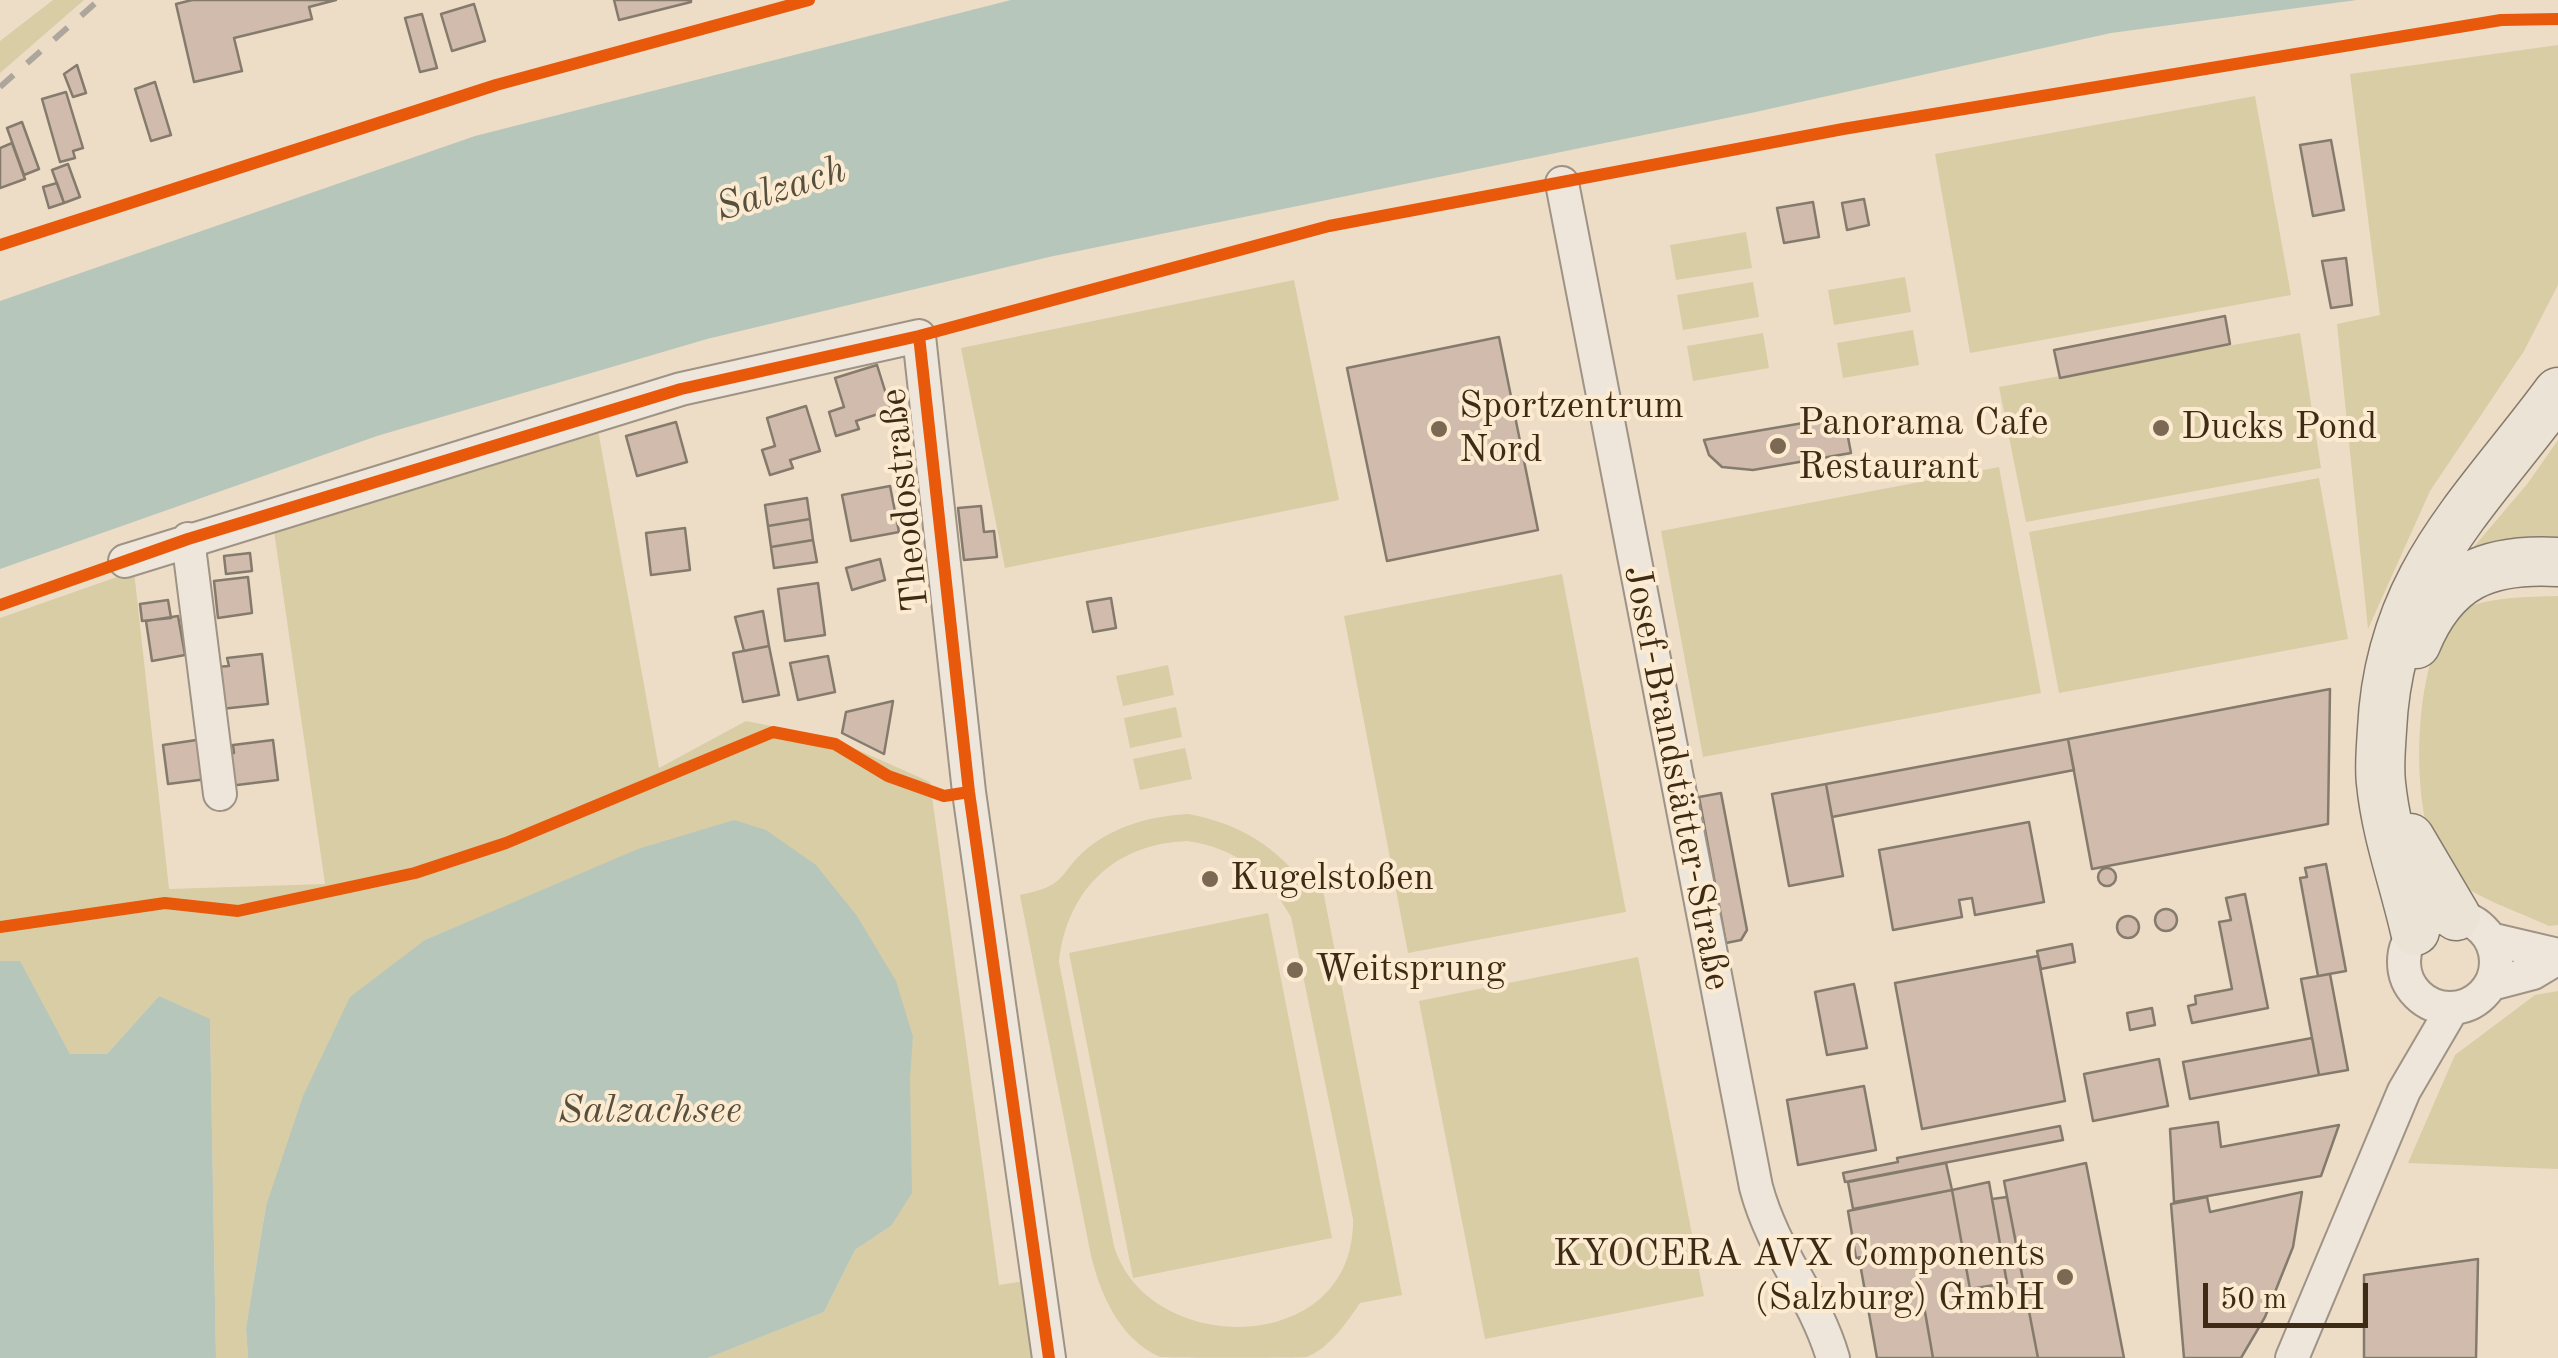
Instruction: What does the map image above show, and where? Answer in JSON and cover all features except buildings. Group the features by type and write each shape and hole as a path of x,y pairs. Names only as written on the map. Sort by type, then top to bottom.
{"highway":[{"path":"2454,929 2388,835 2380,778 2389,661 2416,584 2456,520 2558,392"},
{"path":"2454,929 2415,851 2408,828 2400,766 2400,718 2412,653 2439,602 2466,576 2511,562 2558,562"}],"street":[{"name":"Josef-Brandstätter-Straße","path":"1562,183 1756,1186 1765,1222 1808,1297 1833,1358"},
{"name":"Theodostraße","path":"125,561 681,389 919,336 969,792 1049,1358"},
{"path":"188,539 220,794"},
{"path":"2454,929 2558,956 2533,972 2491,984 2468,1005 2452,1009 2436,1007 2417,994 2406,975 2404,960 2454,929"},
{"path":"2454,929 2495,953 2491,984"},
{"path":"2404,1091 2417,994"},
{"path":"2292,1358 2404,1091 2452,1009"}],"shaded area":[{"path":"53,0 84,0 0,73 0,41"},
{"path":"2558,45 2558,285 2524,351 2430,491 2368,629 2337,324 2380,315 2350,74"},
{"path":"2255,96 2291,295 1970,353 1935,154"},
{"path":"1746,232 1752,268 1676,280 1670,245"},
{"path":"1905,277 1911,312 1834,325 1828,290"},
{"path":"1294,280 1339,500 1005,568 961,348"},
{"path":"1753,282 1759,317 1683,330 1677,295"},
{"path":"1913,330 1919,365 1843,378 1837,343"},
{"path":"1763,333 1769,368 1693,381 1687,346"},
{"name":"Ducks Pond","path":"2300,333 2321,468 2026,522 1999,387"},
{"path":"598,430 659,768 746,721 831,738 930,782 999,1285 1025,1281 1033,1358 708,1358 824,1312 855,1250 891,1226 913,1037 523,899 425,940 266,1206 246,1328 248,1358 216,1358 210,1020 159,996 107,1054 70,1054 20,962 0,961 0,618 134,571 169,889 325,884 274,531"},
{"path":"2558,440 2558,548 2455,569 2528,483"},
{"path":"1999,467 2041,693 1703,757 1661,531"},
{"path":"2319,478 2348,639 2059,693 2029,532"},
{"path":"1562,574 1626,912 1408,953 1344,616"},
{"path":"2558,596 2558,925 2549,926 2481,896 2447,873 2434,851 2425,820 2419,743 2429,667 2440,637 2454,616 2489,601"},
{"path":"1168,665 1174,695 1123,706 1116,676"},
{"path":"1176,707 1182,737 1130,748 1124,718"},
{"path":"1185,748 1192,779 1140,790 1133,759"},
{"path":"1188,814 1250,836 1277,854 1301,879 1320,875 1402,1295 1360,1303 1330,1342 1306,1357 1160,1357 1133,1339 1113,1313 1090,1251 1020,895 1056,882 1081,854 1115,831 1150,819","holes":["1187,841 1235,857 1260,875 1291,917 1353,1219 1345,1265 1321,1298 1287,1318 1247,1327 1205,1323 1166,1309 1134,1283 1114,1246 1059,962 1072,913 1099,876 1137,851"]},
{"path":"1268,913 1332,1238 1133,1278 1069,953"},
{"path":"1638,957 1704,1296 1485,1339 1419,1001"},
{"path":"2558,991 2558,1169 2408,1163 2455,1055 2535,995"}],"water":[{"name":"Salzach","path":"1011,0 2357,0 2111,33 1751,113 1049,257 707,339 377,436 0,569 0,301 475,136"},
{"name":"Salzachsee","path":"734,820 766,830 816,865 857,916 896,981 913,1037 912,1193 891,1226 855,1250 824,1312 708,1358 248,1358 246,1328 266,1206 303,1096 350,997 425,940 638,849"},
{"path":"0,961 20,961 70,1054 107,1054 159,996 210,1019 216,1358 0,1358"}],"railway":[{"path":"0,87 99,0"}],"cycle path":[{"path":"0,245 496,85 809,0"},
{"path":"0,605 188,539 681,389 919,336 1329,226 1843,129 2501,20 2558,19"},
{"path":"919,336 969,792 1049,1358"},
{"path":"0,927 165,903 238,911 415,873 506,843 773,732 835,744 888,776 944,796 969,792"}],"place":[{"name":"Ducks Pond","path":"2161,428"},
{"name":"Sportzentrum Nord","path":"1439,429"},
{"name":"Panorama Cafe Restaurant","path":"1778,446"},
{"name":"Kugelstoßen","path":"1210,879"},
{"name":"Weitsprung","path":"1295,970"},
{"name":"KYOCERA AVX Components (Salzburg) GmbH","path":"2065,1277"}]}
